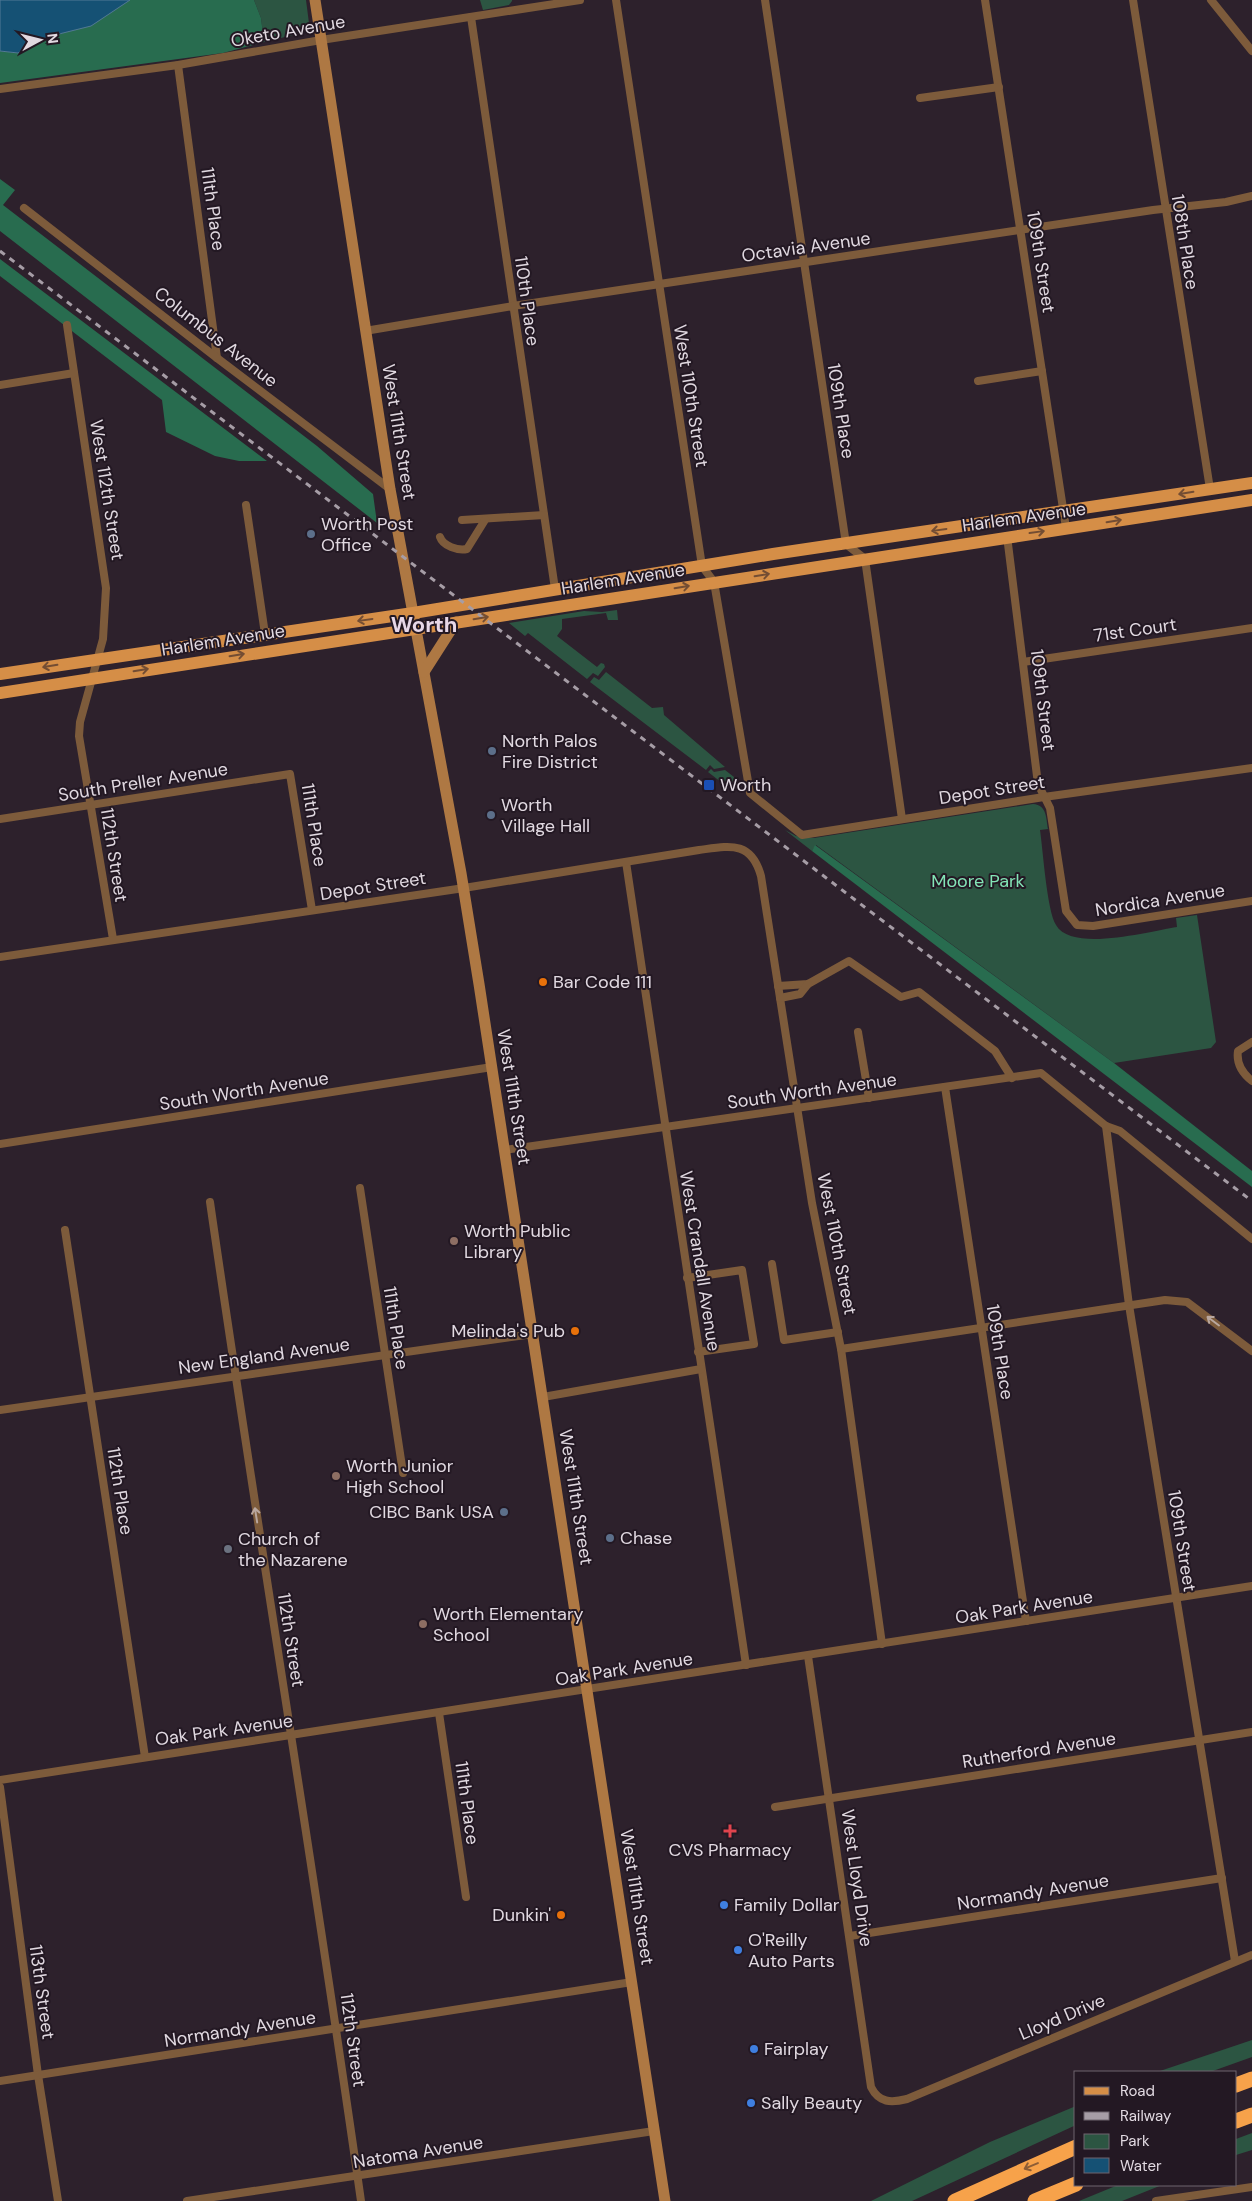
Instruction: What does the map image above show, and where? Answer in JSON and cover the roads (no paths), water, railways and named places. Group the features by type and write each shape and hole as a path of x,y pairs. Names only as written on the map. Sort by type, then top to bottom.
{"highway":[{"path":"1237,2085 1252,2079"},
{"path":"1237,2121 1252,2115"},
{"path":"955,2201 1074,2148"},
{"path":"1035,2201 1074,2185"}],"main road":[{"name":"West 111th Street","path":"315,0 390,489 464,888 665,2201"},
{"name":"Harlem Avenue","path":"0,674 413,613 702,566 1252,483"},
{"name":"Harlem Avenue","path":"0,693 1007,536 1252,500"},
{"path":"424,672 456,622"},
{"path":"265,634 267,651"}],"street":[{"name":"Oketo Avenue","path":"0,89 178,65 321,40 580,0"},
{"name":"West 110th Street","path":"616,0 702,566 714,582 750,793"},
{"name":"109th Place","path":"765,0 846,544"},
{"name":"109th Street","path":"985,0 1066,528"},
{"name":"108th Place","path":"1132,0 1210,489"},
{"path":"1212,0 1252,51"},
{"name":"110th Place","path":"471,17 555,590"},
{"name":"111th Place","path":"178,65 217,358"},
{"path":"920,98 999,87"},
{"name":"Octavia Avenue","path":"365,330 804,262 1154,210 1226,202 1252,196"},
{"name":"Columbus Avenue","path":"24,208 390,489"},
{"name":"West 112th Street","path":"67,326 106,588 103,639 98,659"},
{"path":"978,381 1042,371"},
{"path":"0,385 74,373"},
{"path":"246,505 265,634"},
{"path":"462,520 544,515"},
{"path":"440,537 445,544 461,550 467,549 485,520"},
{"name":"109th Street","path":"1007,536 1038,784 1050,808 1066,911 1073,922"},
{"path":"846,544 865,559 902,819"},
{"name":"71st Court","path":"1023,662 1252,628"},
{"name":"112th Street","path":"98,659 80,722 79,736 113,939"},
{"name":"Depot Street","path":"750,793 802,835 1044,797 1252,768"},
{"name":"111th Place","path":"290,774 312,910"},
{"name":"South Preller Avenue","path":"0,819 290,774"},
{"name":"Depot Street","path":"0,957 731,846 741,848 749,853"},
{"name":"West 110th Street","path":"749,853 755,861 761,876 812,1203 841,1349 882,1644"},
{"name":"West Crandall Avenue","path":"626,862 664,1128 746,1665"},
{"name":"Nordica Avenue","path":"1073,922 1077,925 1093,926 1252,901"},
{"path":"780,998 800,994 808,984 850,961 901,997 919,992 995,1051 1012,1078"},
{"path":"778,986 808,984"},
{"path":"858,1032 869,1098"},
{"path":"1252,1042 1238,1052 1239,1065 1242,1072 1252,1081"},
{"name":"South Worth Avenue","path":"0,1144 492,1067"},
{"name":"South Worth Avenue","path":"505,1150 1041,1073 1106,1126 1120,1131 1252,1239"},
{"name":"109th Place","path":"945,1087 1026,1622"},
{"name":"109th Street","path":"1106,1126 1129,1305 1235,1961"},
{"name":"111th Place","path":"360,1188 403,1473"},
{"name":"112th Street","path":"210,1202 336,2029 360,2201"},
{"name":"112th Place","path":"65,1230 146,1757"},
{"path":"772,1264 784,1340 838,1332"},
{"path":"687,1278 742,1270 754,1344 698,1352"},
{"path":"841,1349 1165,1300 1187,1302 1252,1351"},
{"name":"New England Avenue","path":"0,1410 533,1334"},
{"path":"543,1397 701,1369"},
{"name":"Oak Park Avenue","path":"0,1780 1252,1586"},
{"name":"West Lloyd Drive","path":"808,1656 871,2087 875,2095 883,2101"},
{"name":"111th Place","path":"440,1712 466,1898"},
{"name":"Rutherford Avenue","path":"776,1807 1252,1732"},
{"name":"113th Street","path":"0,1787 38,2075 58,2201"},
{"name":"Normandy Avenue","path":"850,1936 1222,1878"},
{"name":"Lloyd Drive","path":"883,2101 895,2102 906,2099 1252,1955"},
{"name":"Normandy Avenue","path":"0,2081 632,1982"},
{"name":"Natoma Avenue","path":"187,2201 654,2131"},
{"path":"1156,2201 1252,2187"}],"water":[{"path":"0,0 130,0 91,26 51,36 18,53 0,51"}],"railway":[{"path":"0,251 1252,1201"}],"place":[{"name":"Worth Post Office","path":"311,534"},
{"name":"North Palos Fire District","path":"492,751"},
{"name":"Worth","path":"709,785"},
{"name":"Worth Village Hall","path":"491,815"},
{"name":"Bar Code 111","path":"543,982"},
{"name":"Worth Public Library","path":"454,1241"},
{"name":"Melinda's Pub","path":"575,1331"},
{"name":"Worth Junior High School","path":"336,1476"},
{"name":"CIBC Bank USA","path":"504,1512"},
{"name":"Chase","path":"610,1538"},
{"name":"Church of the Nazarene","path":"228,1549"},
{"name":"Worth Elementary School","path":"423,1624"},
{"name":"CVS Pharmacy","path":"730,1831"},
{"name":"Family Dollar","path":"724,1905"},
{"name":"Dunkin'","path":"561,1915"},
{"name":"O'Reilly Auto Parts","path":"738,1950"},
{"name":"Fairplay","path":"754,2049"},
{"name":"Sally Beauty","path":"751,2103"}],"district":[{"name":"Worth","path":"424,624"}],"park label":[{"name":"Moore Park","path":"978,881"}]}
